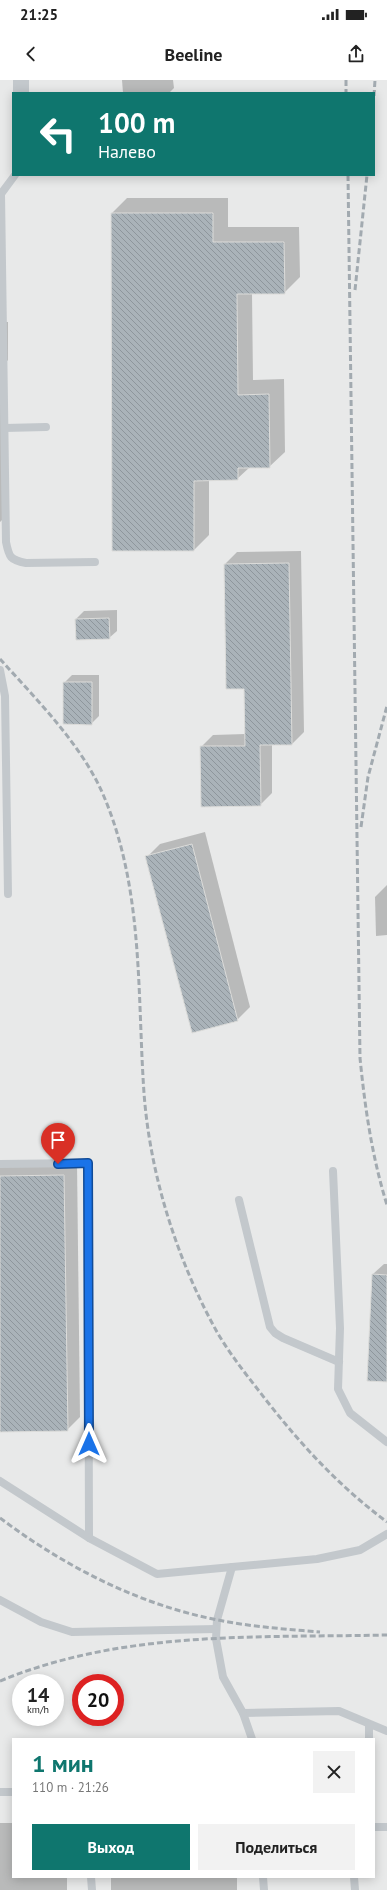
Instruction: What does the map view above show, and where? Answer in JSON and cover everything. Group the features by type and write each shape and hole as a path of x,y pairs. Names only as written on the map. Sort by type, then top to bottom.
{"street":[{"path":"21,80 21,92"}],"lane":[{"path":"14,176 1,194 6,542 9,555 15,561 26,563 95,562"},
{"path":"5,428 46,427"},
{"path":"0,670 5,696 8,894"},
{"path":"0,1164 88,1163 89,1538"},
{"path":"333,1171 340,1328 338,1389 350,1413 387,1442"},
{"path":"239,1200 270,1327 275,1333 283,1338 339,1362"},
{"path":"0,1481 89,1538 157,1574 339,1556 360,1550 387,1534"},
{"path":"232,1567 217,1620 216,1639 223,1677 243,1713 249,1738"},
{"path":"0,1600 41,1622 72,1632 216,1628"},
{"path":"243,1713 339,1711 369,1725 387,1731"},
{"path":"369,1725 369,1738"},
{"path":"0,1792 12,1792"},
{"path":"375,1827 387,1827"},
{"path":"92,1878 92,1890"},
{"path":"264,1878 264,1890"},
{"path":"354,1878 355,1890"}],"shaded area":[{"path":"0,80 387,80 387,1890 0,1890"}],"building":[{"path":"111,213 213,213 213,242 284,242 285,294 237,294 238,395 269,394 270,468 238,468 238,480 194,481 194,551 112,551"},
{"path":"289,563 292,745 260,745 261,806 201,807 200,746 245,746 244,689 226,689 224,564"},
{"path":"109,618 110,639 76,640 75,619"},
{"path":"63,682 92,682 92,725 63,724"},
{"path":"192,844 238,1021 192,1033 145,856"},
{"path":"64,1175 68,1431 0,1432 0,1176"},
{"path":"372,1274 387,1275 387,1382 367,1381"}],"railway":[{"path":"346,80 346,92"},
{"path":"374,92 375,80"},
{"path":"348,176 360,1058 370,1132 377,1169 387,1205"},
{"path":"355,290 367,176"},
{"path":"0,659 56,722 82,756 102,792 116,828 132,902 139,978 144,1093 152,1155 168,1216 190,1276 222,1341 266,1400 322,1465 337,1480 387,1522"},
{"path":"361,827 368,777 387,706"},
{"path":"0,1518 50,1552 76,1567 131,1594 189,1613 218,1620 269,1628 320,1632"},
{"path":"0,1681 47,1665 94,1653 142,1645 239,1637 387,1635"}],"route":[{"path":"58,1164 88,1163 89,1444"}]}
